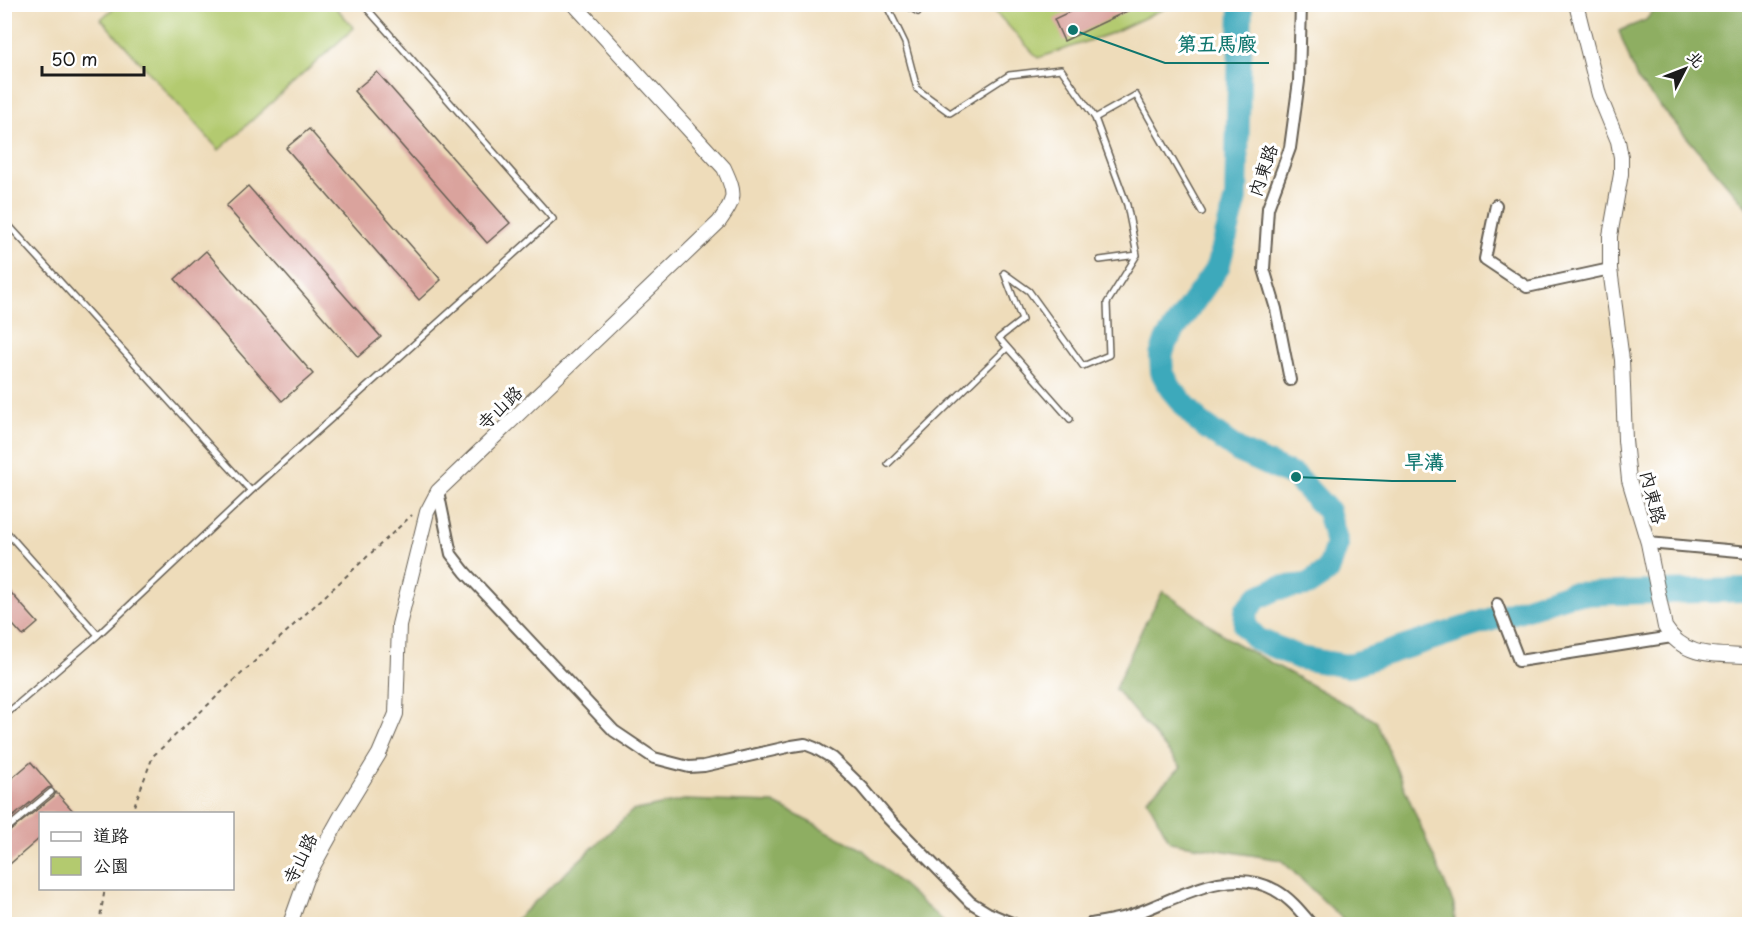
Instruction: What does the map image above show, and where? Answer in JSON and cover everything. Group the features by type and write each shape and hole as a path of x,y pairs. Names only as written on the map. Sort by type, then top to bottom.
{"street":[{"name":"寺山路","path":"290,924 306,879 379,754 396,714 399,625 427,512 438,491 719,222 729,207 734,189 724,168 574,4"},
{"name":"內東路","path":"1290,380 1276,309 1264,269 1268,208 1290,148 1299,81 1301,4"},
{"name":"內東路","path":"1576,4 1599,95 1618,141 1621,157 1621,174 1610,236 1610,269 1622,360 1625,440 1629,480 1649,548 1668,632"},
{"path":"1496,205 1485,259 1527,286 1610,269"},
{"path":"438,491 451,554 614,731 654,758 690,767 805,744 815,748 832,758 862,786 888,818 970,902 988,914 1014,924"},
{"path":"1649,548 1749,552"},
{"path":"1497,604 1519,661 1668,632 1682,646 1699,653 1749,656"},
{"path":"1090,924 1127,916 1206,885 1240,882 1275,889 1311,924"},
{"path":"1735,924 1749,922"}],"lane":[{"path":"4,716 98,635 251,491 553,219 363,4"},
{"path":"885,4 905,43 917,88 950,113 1009,75 1060,69 1095,118 1126,205 1137,255 1107,303 1109,356 1083,366 1029,291 1004,273 1022,320 999,338 1070,419"},
{"path":"905,4 918,12"},
{"path":"1095,118 1137,95 1202,212"},
{"path":"4,220 251,491"},
{"path":"1100,260 1137,255"},
{"path":"888,464 1007,348"},
{"path":"4,529 98,635"},
{"path":"4,831 51,792"}],"path":[{"path":"131,812 153,756 412,515"},
{"path":"99,924 105,890"}],"green space":[{"path":"333,4 354,28 219,150 101,19 117,5"},
{"path":"1659,4 1749,5 1749,210 1637,79 1619,31 1646,20"},
{"path":"989,5 1172,5 1112,33 1038,58"},
{"path":"1163,591 1232,641 1376,721 1454,905 1455,924 1348,924 1281,860 1170,842 1147,799 1181,767 1115,689 1143,627"},
{"path":"684,800 774,803 863,850 946,924 511,924 632,811"}],"building":[{"path":"1086,4 1142,4 1064,41 1054,19"},
{"path":"377,72 510,223 487,243 354,91"},
{"path":"309,129 441,280 419,300 286,148"},
{"path":"248,186 381,337 358,357 226,206"},
{"path":"206,251 313,374 282,401 175,279"},
{"path":"4,585 38,623 23,636 4,615"},
{"path":"31,762 52,787 4,824 4,785"},
{"path":"56,792 74,812 39,812 39,839 4,869 4,836"}],"waterway":[{"path":"1241,4 1236,198 1218,267 1166,341 1161,356 1162,372 1171,389 1199,422 1239,451 1296,477 1328,511 1337,544 1328,571 1307,585 1278,588 1257,598 1246,611 1245,626 1257,639 1300,658 1347,666 1570,594 1750,590"}],"place":[{"name":"第五馬廄","path":"1073,30"},
{"name":"旱溝","path":"1296,477"}]}
